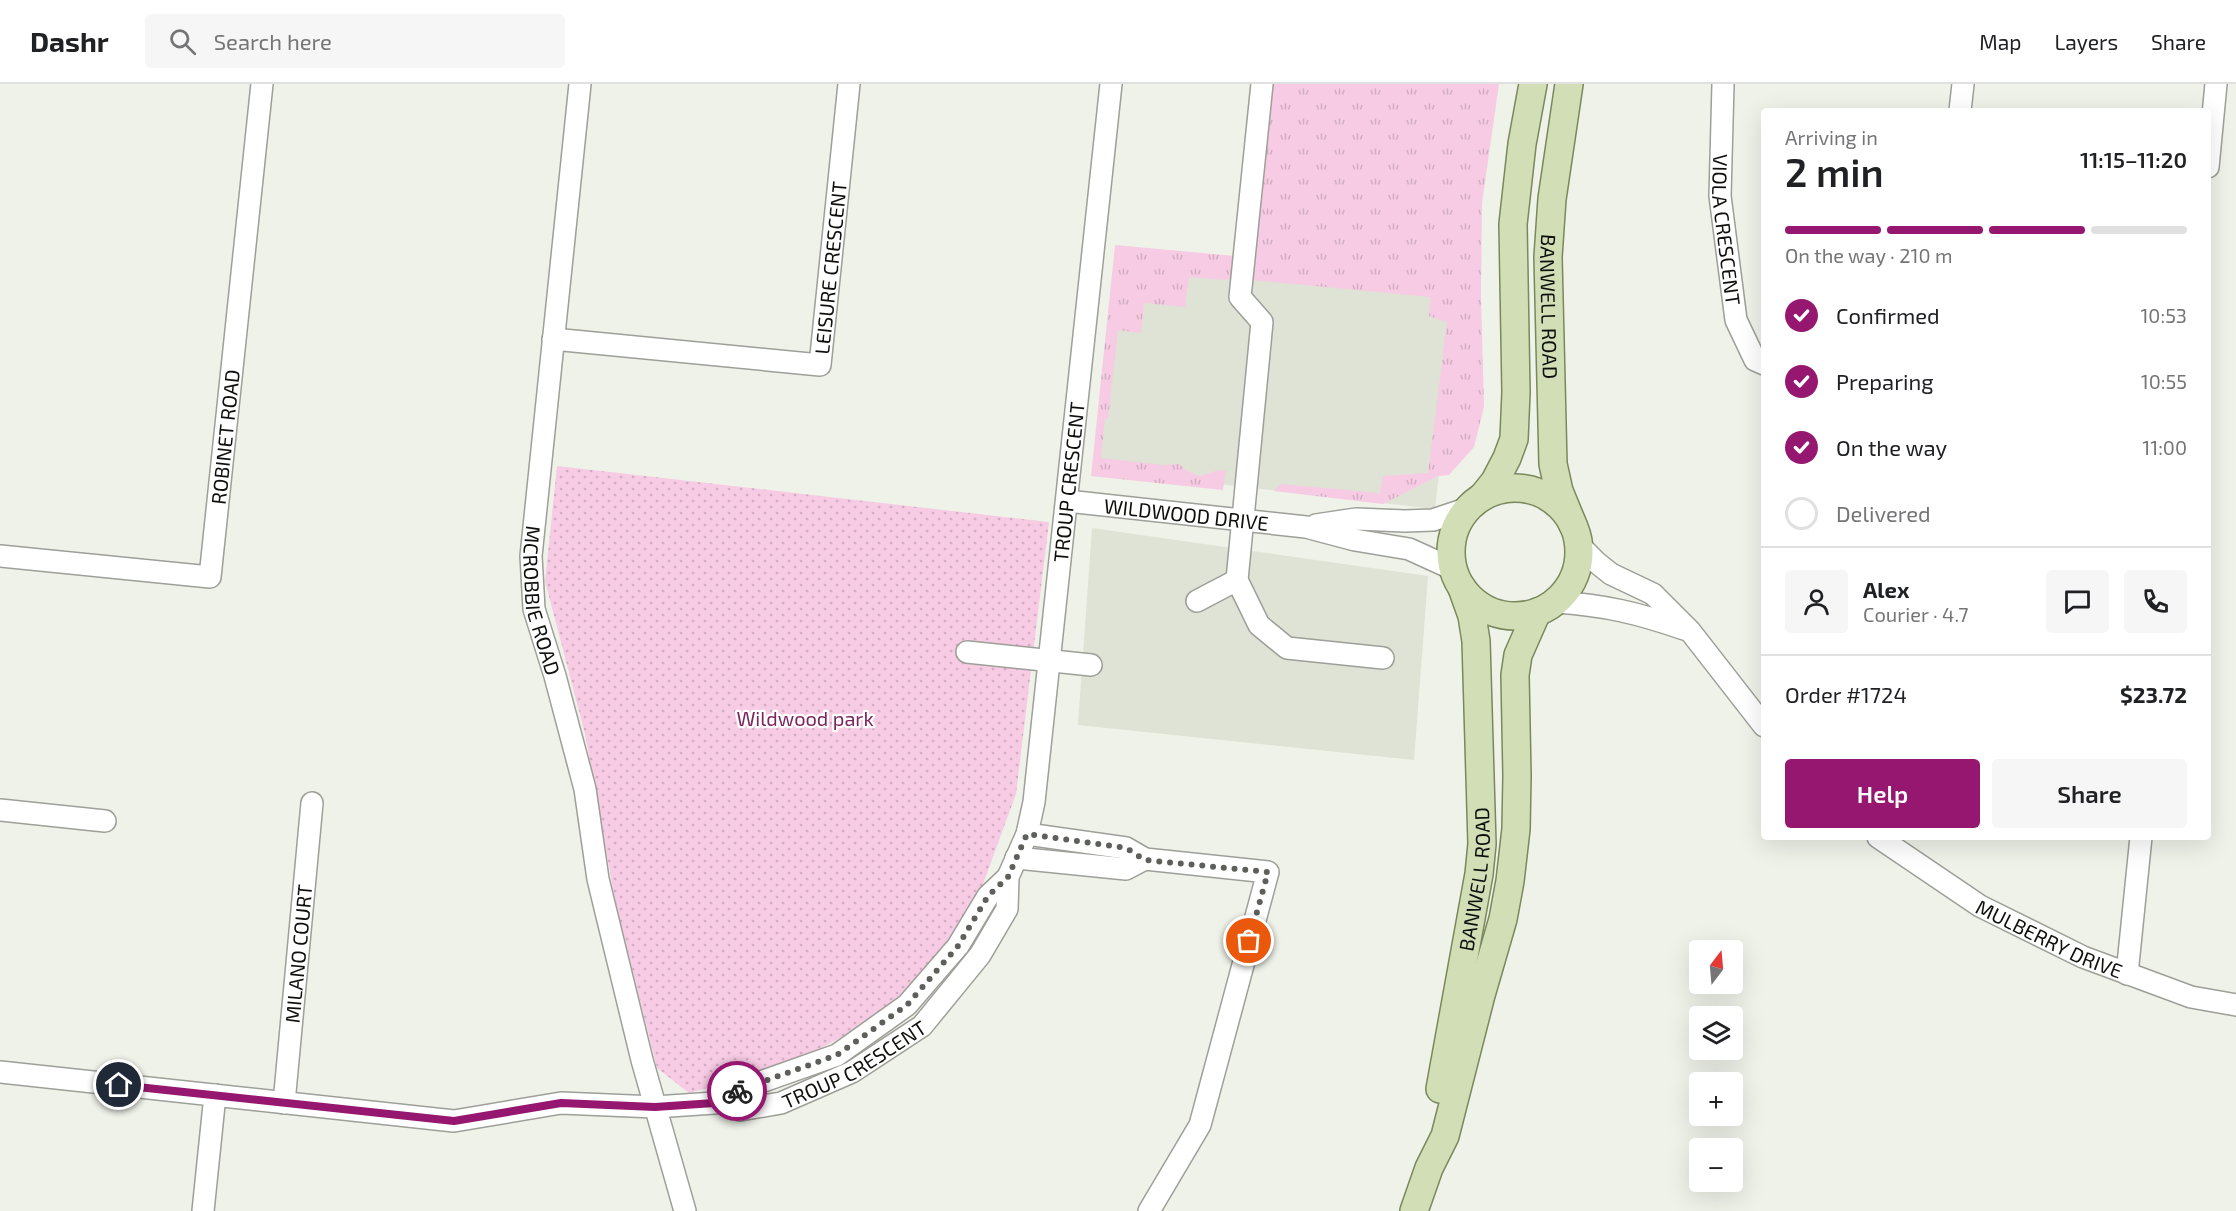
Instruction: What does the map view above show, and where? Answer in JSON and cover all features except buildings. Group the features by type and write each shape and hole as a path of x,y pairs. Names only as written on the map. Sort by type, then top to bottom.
{"main road":[{"name":"BANWELL ROAD","path":"1475,503 1495,481 1514,439 1516,392 1513,224 1519,164 1533,84"},
{"name":"BANWELL ROAD","path":"1569,84 1552,199 1548,257 1553,464 1559,491 1576,535"},
{"path":"1524,488 1544,495 1561,507 1576,535 1577,566 1569,586 1546,607 1516,616 1496,613 1476,603 1457,578 1451,548 1455,527 1475,503 1503,489 1524,488"},
{"name":"BANWELL ROAD","path":"1429,1168 1433,1132 1479,874 1482,844 1476,641 1472,616 1457,578"},
{"name":"BANWELL ROAD","path":"1414,1211 1429,1168 1445,1136 1503,919 1516,829 1515,675 1518,656 1546,607"}],"street":[{"name":"ROBINET ROAD","path":"0,556 210,578 262,84"},
{"name":"MCROBBIE ROAD","path":"580,84 531,556 534,609 555,676 585,789 598,879 655,1107 685,1211"},
{"name":"LEISURE CRESCENT","path":"553,339 820,365 849,84"},
{"name":"TROUP CRESCENT","path":"655,1107 729,1102 738,1090 837,1055 907,1005 958,946 988,896 1012,867 1027,834 1034,802 1050,661 1112,84"},
{"path":"1262,84 1240,297 1262,322 1237,580 1259,625 1287,648 1383,658"},
{"name":"VIOLA CRESCENT","path":"1723,84 1720,196 1736,320 1755,360 1761,363"},
{"path":"1960,108 1963,84"},
{"path":"2211,136 2216,84"},
{"name":"WILDWOOD DRIVE","path":"1067,501 1306,527 1355,540 1408,549 1457,578"},
{"name":"WILDWOOD DRIVE","path":"1306,527 1356,519 1432,520 1475,503"},
{"path":"1576,535 1596,562 1611,574 1653,594 1690,631 1761,722"},
{"path":"1197,601 1237,580"},
{"path":"1546,607 1588,604 1629,611 1690,631"},
{"path":"967,652 1091,665"},
{"name":"MILANO COURT","path":"284,1103 312,803"},
{"path":"0,810 105,822"},
{"path":"1027,834 1126,848 1145,860 1268,872 1200,1125 1149,1211"},
{"name":"MULBERRY DRIVE","path":"1882,840 1980,906 2083,957 2191,997 2236,1005"},
{"path":"2127,974 2141,840"},
{"path":"1012,867 1126,869 1145,860"},
{"path":"0,1072 454,1121 561,1103 655,1107"},
{"path":"203,1211 215,1095"}],"shaded area":[{"path":"1121,247 1460,286 1435,509 1096,470"},
{"path":"1092,528 1428,576 1414,760 1078,725"}],"green space":[{"path":"1271,84 1499,84 1482,203 1481,295 1484,407 1474,447 1449,475 1438,476 1383,504 1274,491 1281,484 1380,493 1383,476 1428,473 1447,322 1429,316 1430,297 1252,280"},
{"path":"1115,245 1235,256 1232,276 1226,280 1189,277 1185,307 1144,303 1141,333 1118,330 1108,419 1105,419 1101,458 1162,465 1179,464 1187,471 1200,476 1219,470 1226,471 1223,490 1091,476"},
{"name":"Wildwood park","path":"557,466 1049,522 1016,794 972,914 891,1011 787,1066 689,1093 657,1068 615,900 585,734 545,581"}],"way so far":[{"path":"737,1091 837,1055 907,1005 958,946 988,896 1008,877 1027,834 1126,848 1145,860 1268,872 1249,941"}],"route":[{"path":"119,1085 454,1121 561,1103 655,1107 729,1102 737,1091"}]}
